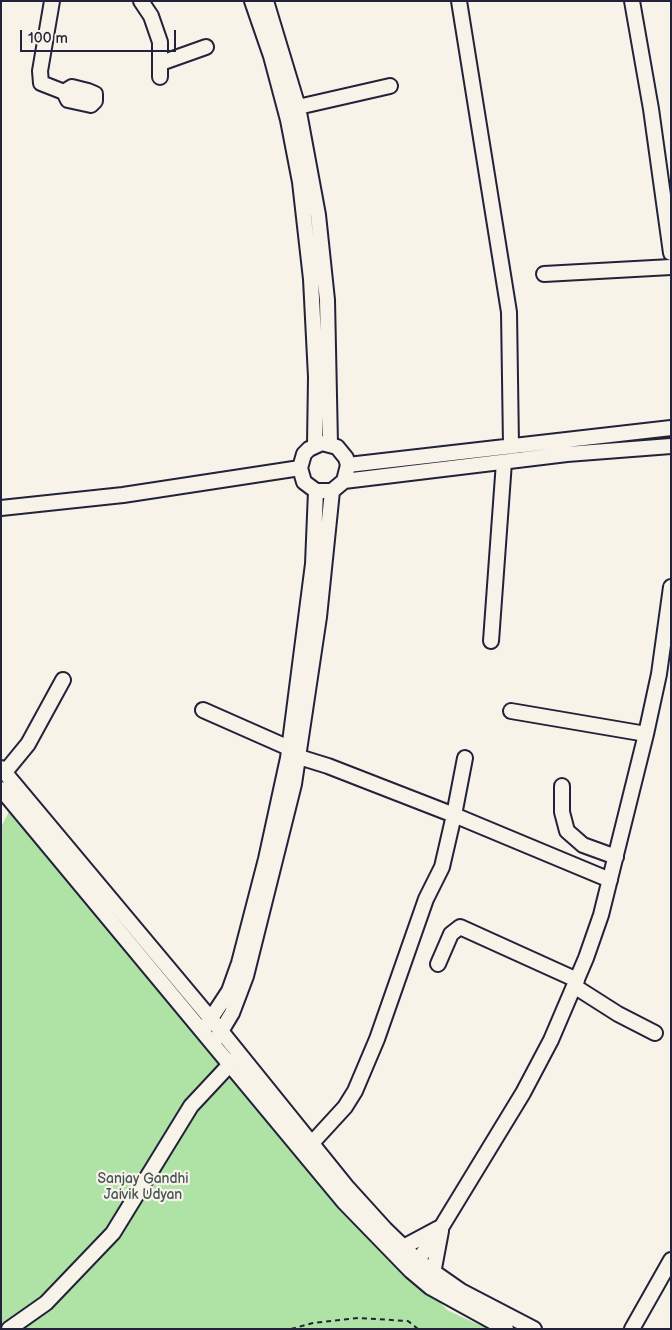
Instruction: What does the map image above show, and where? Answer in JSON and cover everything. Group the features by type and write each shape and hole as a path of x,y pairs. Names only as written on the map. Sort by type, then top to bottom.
{"street":[{"path":"52,1 40,79 49,88 64,92"},
{"path":"141,1 151,16 157,31 161,48 161,70 206,47"},
{"path":"252,1 271,56 288,120 300,182 311,279 316,377 315,445"},
{"path":"266,1 298,106 318,215 327,300 330,444"},
{"path":"460,1 509,312 510,445"},
{"path":"632,1 651,109 671,253"},
{"path":"298,106 390,86"},
{"path":"544,274 671,267"},
{"path":"348,466 510,445 671,428"},
{"path":"344,481 348,466 342,452 330,444 315,445 304,454 300,468 304,482 316,491 332,491 344,481 504,462 671,446"},
{"path":"491,641 504,462"},
{"path":"1,508 123,496 300,468"},
{"path":"202,1030 229,991 239,963 294,752 313,564 316,491"},
{"path":"213,1044 235,1006 254,950 319,617 332,491"},
{"path":"415,1266 442,1226 522,1093 551,1040 576,983 601,915 646,734 659,674 671,587"},
{"path":"63,680 28,744 3,770 222,1031 346,1186 415,1266 430,1287 506,1329"},
{"path":"203,710 294,752 454,815 610,880"},
{"path":"511,710 646,734"},
{"path":"312,1144 345,1107 355,1091 377,1040 426,899 442,867 464,758"},
{"path":"562,786 562,812 567,832 583,845 616,857"},
{"path":"1,789 202,1030 228,1065 344,1202 399,1249"},
{"path":"438,964 452,934 460,927 576,983 618,1014 655,1034"},
{"path":"9,1329 46,1303 113,1233 191,1106 228,1065 240,1055"},
{"path":"399,1249 442,1226"},
{"path":"430,1287 442,1226"},
{"path":"632,1329 671,1260"},
{"path":"415,1266 434,1271 468,1294 534,1329"}],"path":[{"path":"291,1329 313,1322 358,1318 408,1322 418,1329"}],"green space":[{"name":"Sanjay Gandhi Jaivik Udyan","path":"11,808 290,1140 447,1310 488,1329 1,1329 1,827"}]}
